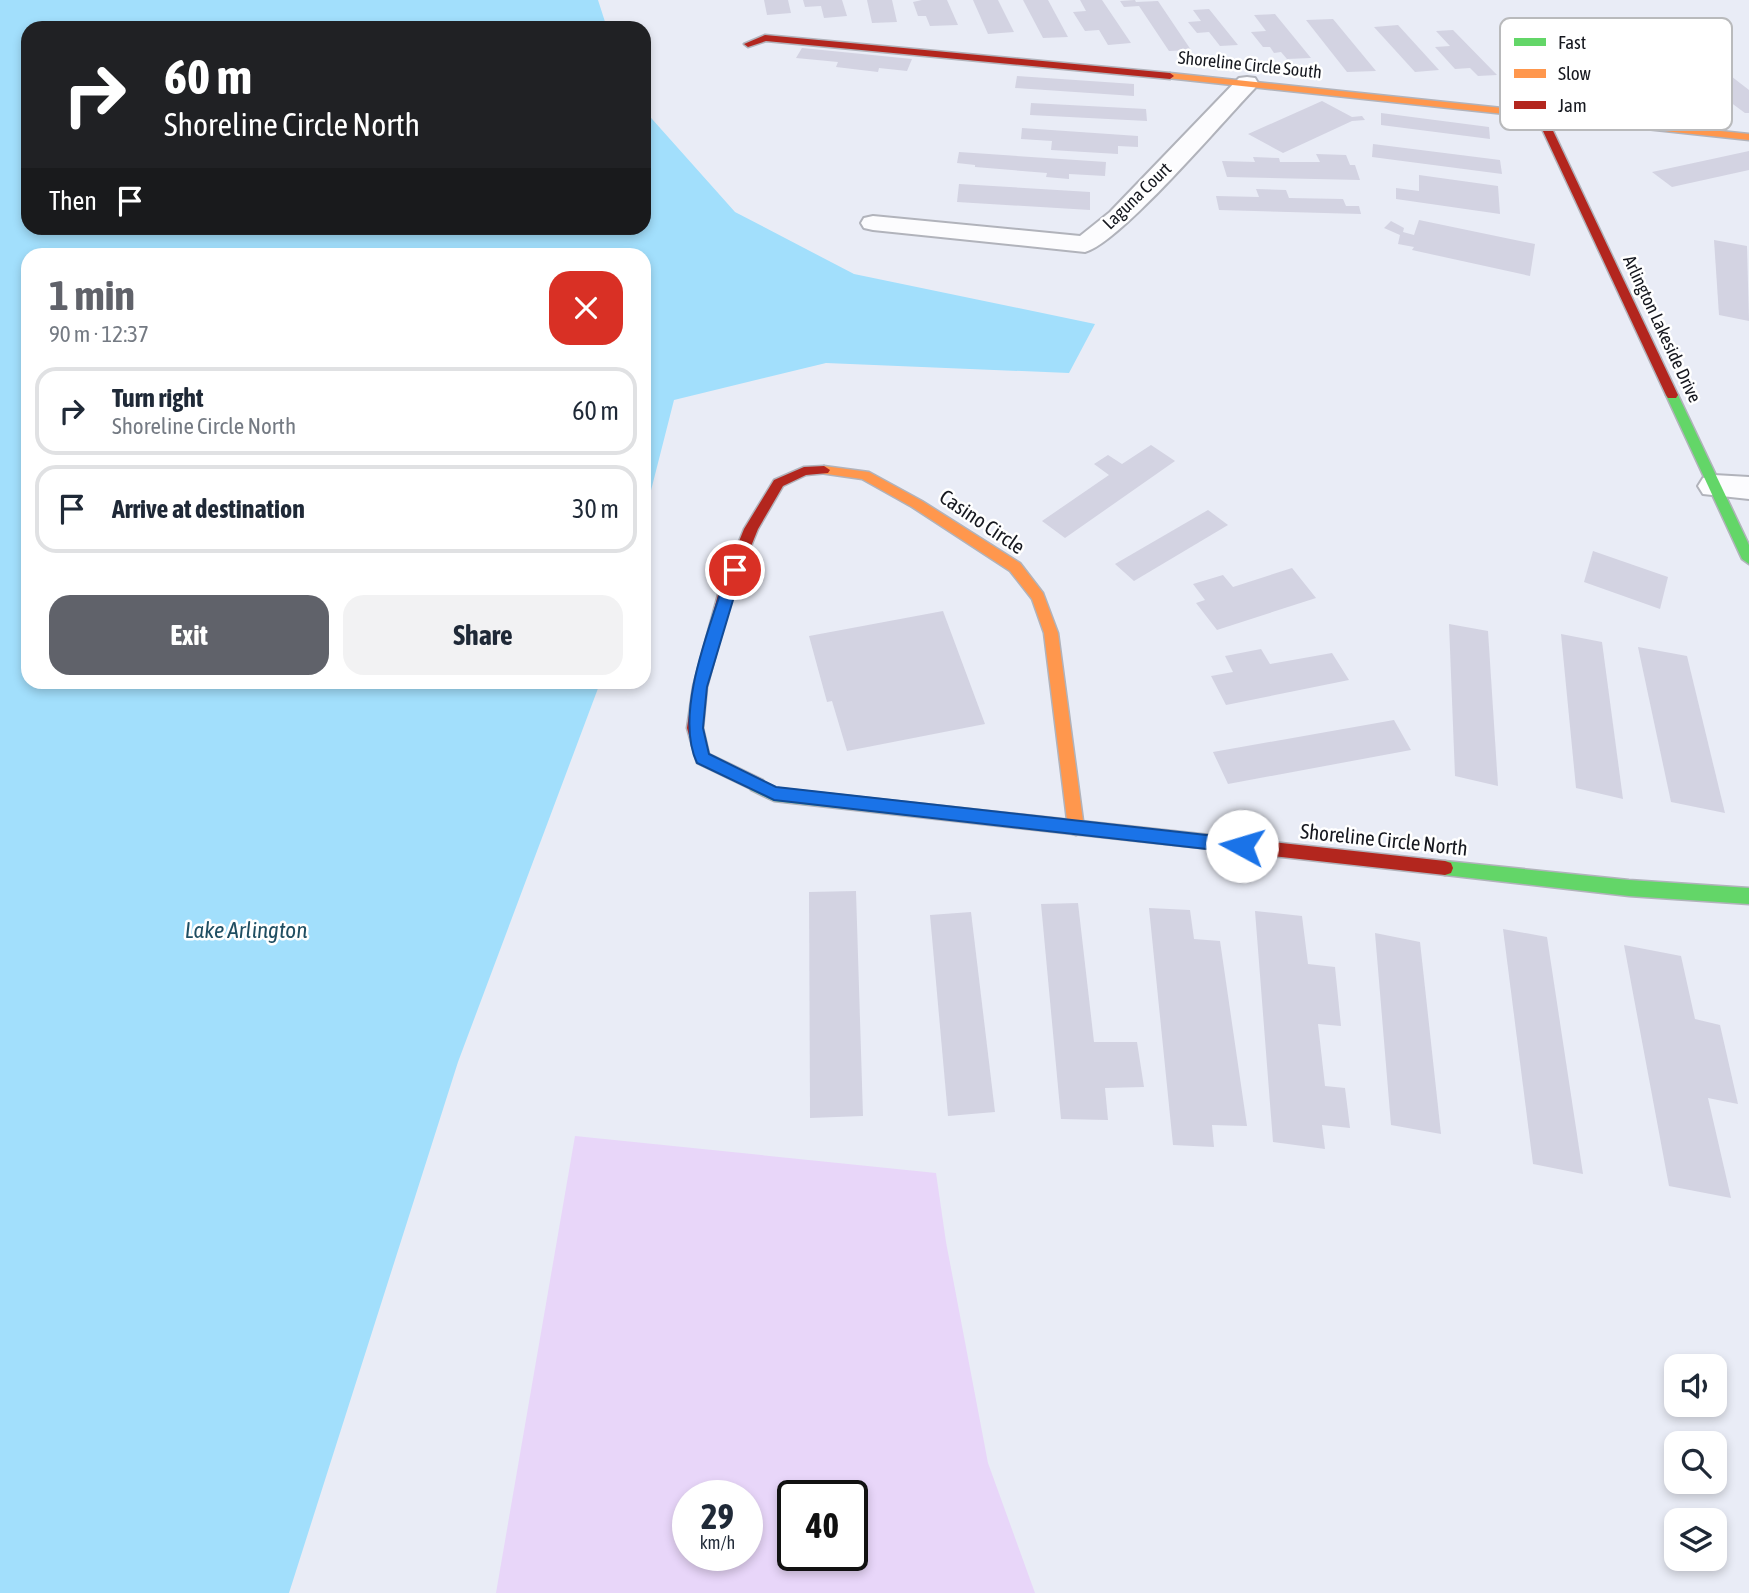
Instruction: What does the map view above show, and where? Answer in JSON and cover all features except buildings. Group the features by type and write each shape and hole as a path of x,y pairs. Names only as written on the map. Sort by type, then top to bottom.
{"street":[{"name":"Shoreline Circle South","path":"748,44 765,38 1247,83 1500,111"},
{"name":"Laguna Court","path":"873,223 1085,244 1119,217 1247,83"},
{"name":"Arlington Lakeside Drive","path":"1548,130 1749,559"},
{"name":"Shoreline Circle South","path":"1680,130 1749,137"},
{"name":"Casino Circle","path":"792,476 804,471 834,469 865,475 917,504 1015,567 1038,597 1051,633 1076,828"},
{"name":"Shoreline Circle North","path":"792,476 778,483 751,529 726,591 700,687 695,728 702,758 774,793 1629,888 1749,896"},
{"path":"1714,486 1749,488"}],"shaded area":[{"path":"575,1136 936,1173 946,1242 988,1463 1035,1593 496,1593"}],"water":[{"name":"Lake Arlington","path":"0,0 598,0 605,21 21,21 21,235 651,235 651,118 735,212 854,274 1095,324 1069,373 826,363 674,400 651,490 651,248 21,248 21,689 598,689 458,1062 289,1593 0,1593"}],"traffic: fast":[{"path":"1672,395 1749,559"},
{"path":"757,785 774,794 1219,843"},
{"path":"1445,868 1629,888 1749,896"}],"traffic: slow":[{"path":"1170,76 1500,111"},
{"path":"1683,130 1749,137"},
{"path":"824,470 865,475 917,504 1015,567 1038,597 1051,633 1076,828"}],"traffic: jam":[{"path":"748,44 765,38 1170,76"},
{"path":"1548,130 1672,395"},
{"path":"757,785 702,758 695,728 700,687 726,591 751,529 778,483 804,471 824,470"},
{"path":"1219,843 1445,868"}],"route":[{"path":"735,570 726,591 700,687 695,728 702,758 774,793 1242,846"}]}
